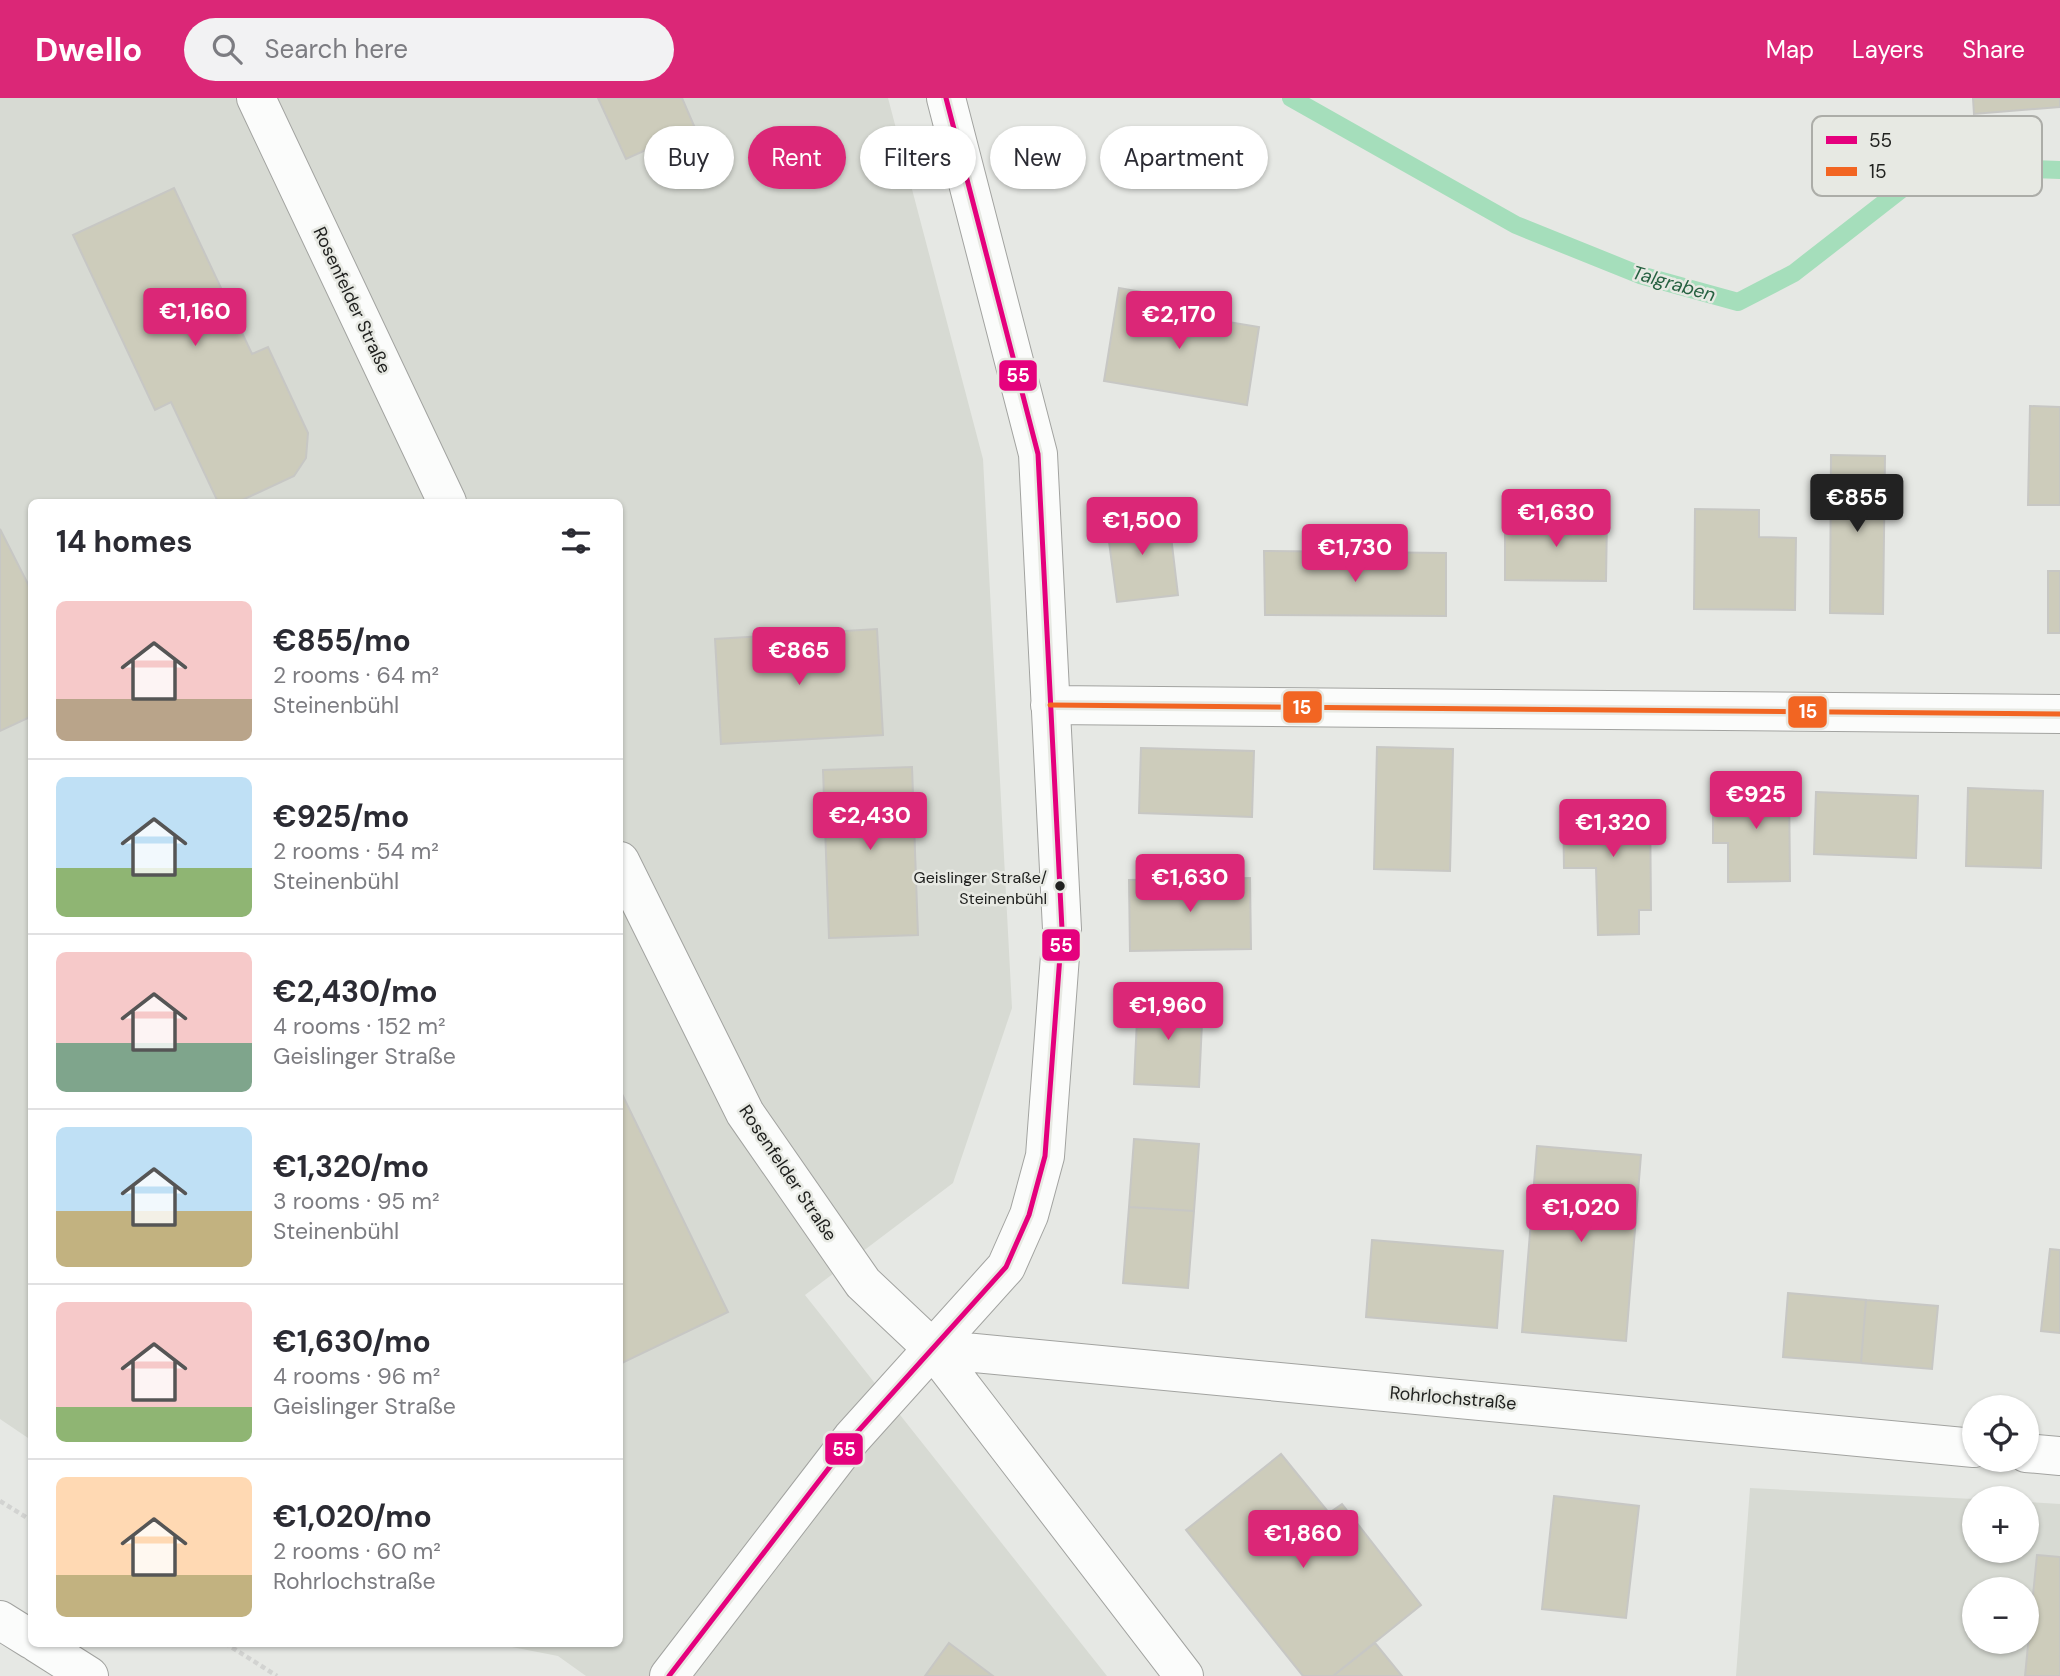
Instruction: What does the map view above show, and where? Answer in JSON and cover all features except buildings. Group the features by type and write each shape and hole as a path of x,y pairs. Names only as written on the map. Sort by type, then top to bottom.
{"street":[{"name":"Rosenfelder Straße","path":"256,98 446,499"},
{"path":"669,1676 852,1438 1006,1267 1029,1215 1045,1156 1062,929 1038,454 946,98"},
{"path":"1050,705 2060,714"},
{"name":"Rosenfelder Straße","path":"623,867 745,1113 863,1283 933,1349 1184,1676"},
{"name":"Rohrlochstraße","path":"933,1349 1962,1447"},
{"path":"2039,1454 2060,1456"},
{"path":"0,1620 28,1638"},
{"path":"43,1647 89,1676"}],"path":[{"path":"0,1501 28,1518"},
{"path":"231,1647 277,1676"}],"shaded area":[{"path":"0,98 888,98 895,126 860,126 860,189 912,189 983,459 1012,1008 953,1183 805,1295 1107,1676 586,1676 558,1656 512,1647 623,1647 623,499 28,499 28,1438 0,1419"},
{"path":"1750,1488 1962,1498 1962,1563 2039,1563 2039,1503 2060,1504 2060,1676 1736,1676"}],"waterway":[{"name":"Talgraben","path":"1291,98 1516,225 1640,275 1738,302 1794,273 1893,196"},
{"name":"Talgraben","path":"2042,169 2060,170"}],"transit line":[{"name":"55","path":"669,1676 852,1438 1006,1267 1029,1215 1045,1156 1062,929 1038,454 946,98"},
{"name":"15","path":"1050,705 2060,714"}],"place":[{"name":"Geislinger Straße/ Steinenbühl","path":"1060,886"}]}
